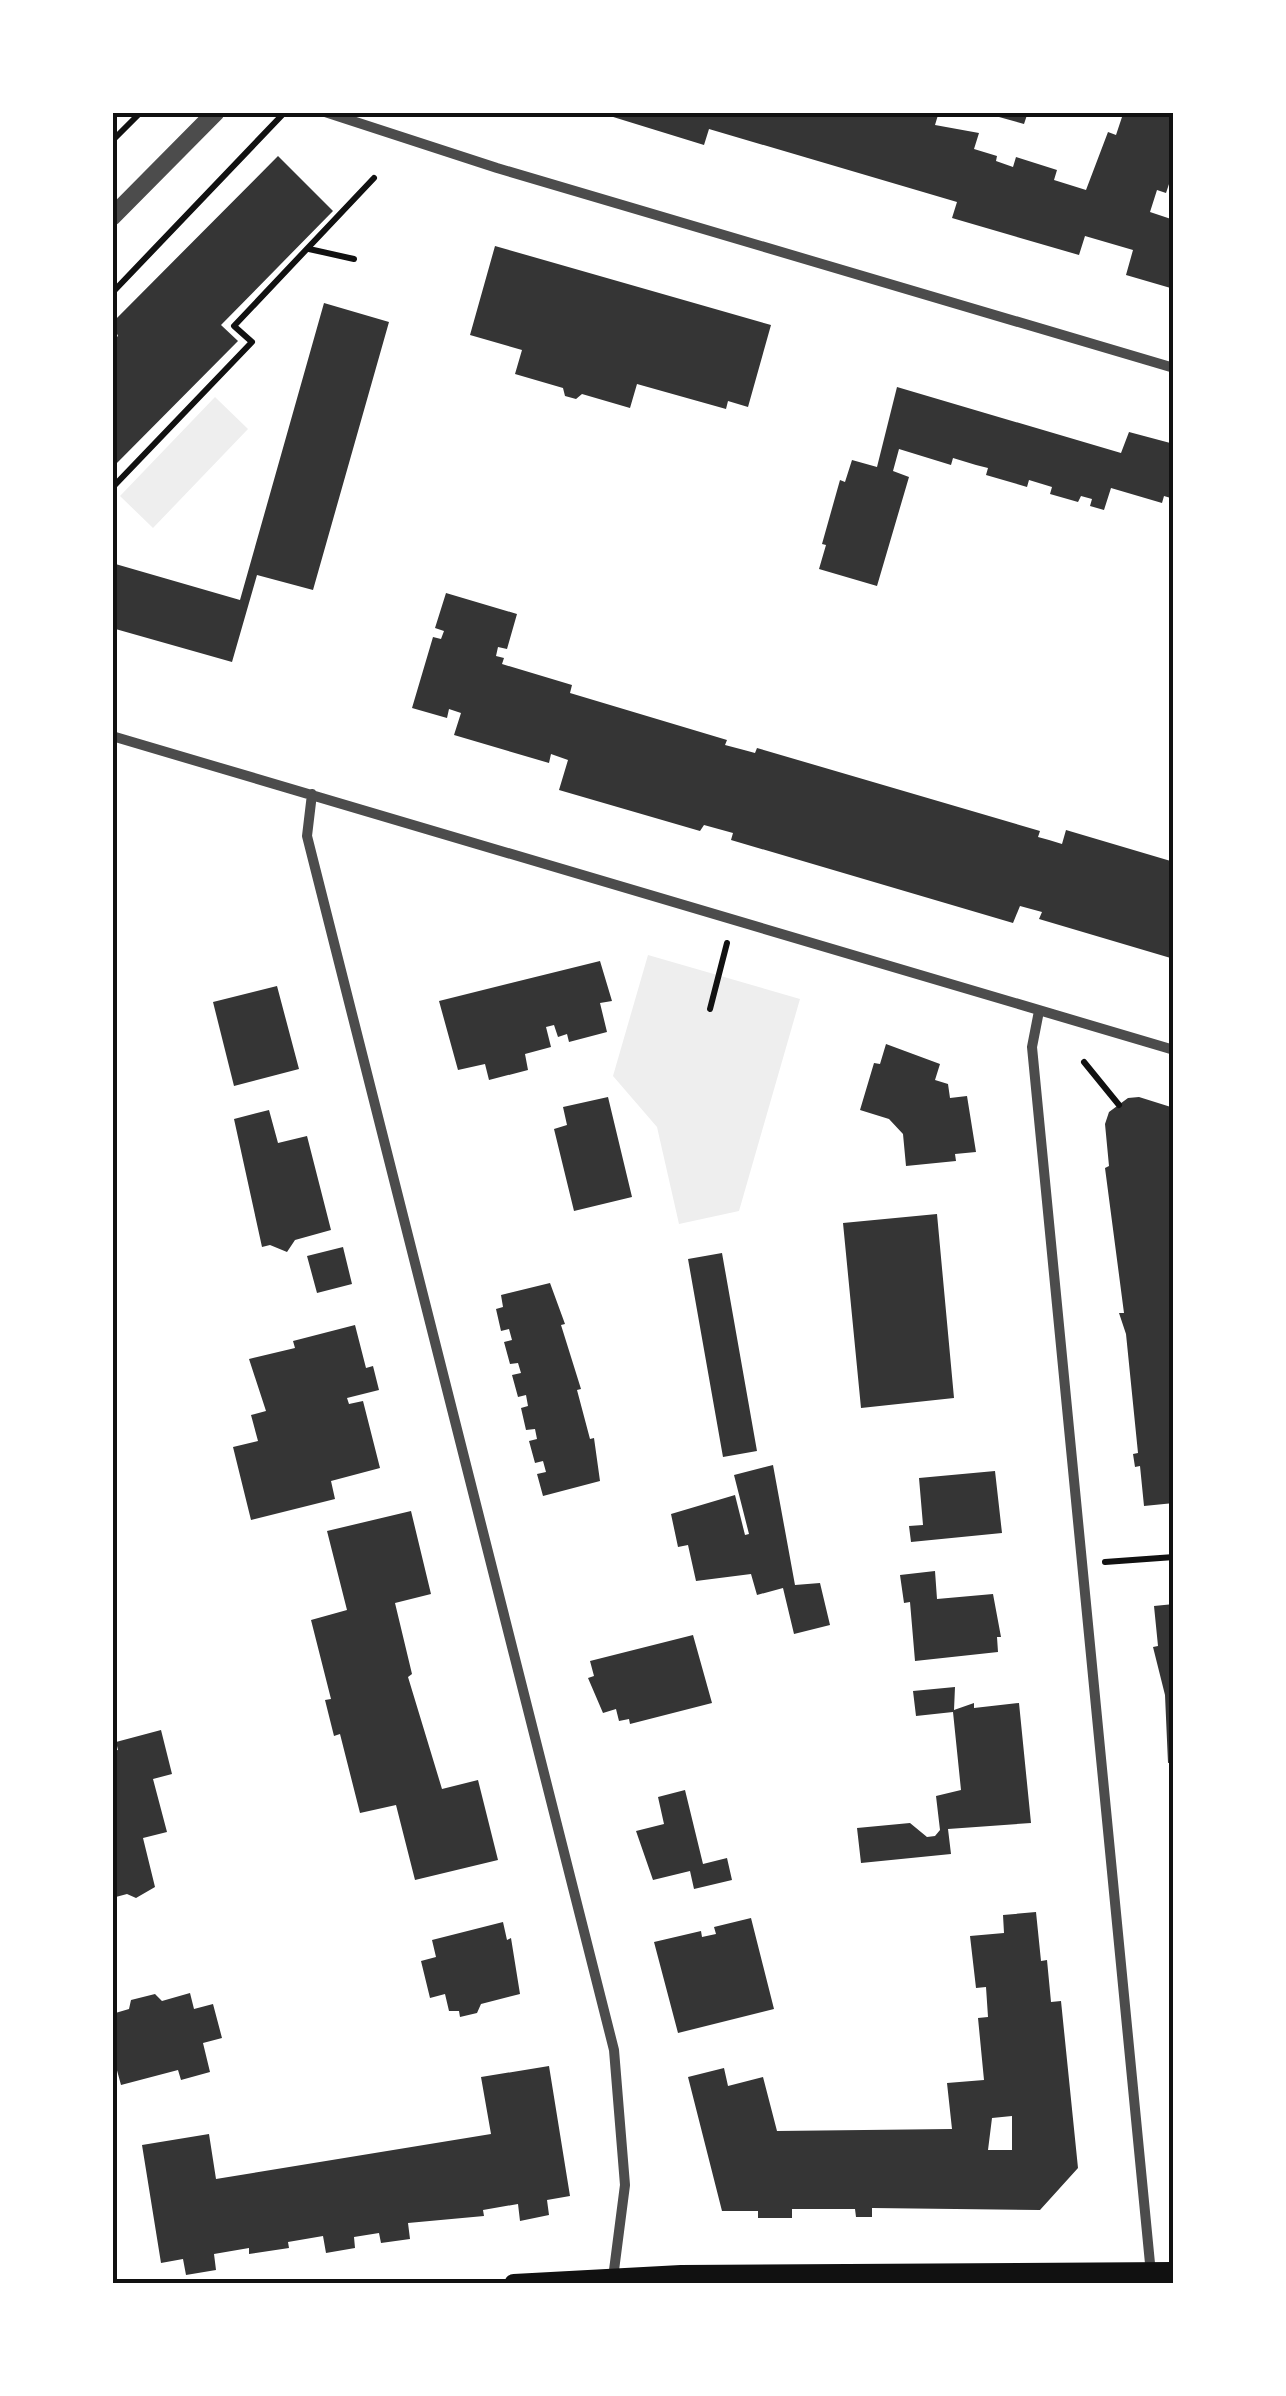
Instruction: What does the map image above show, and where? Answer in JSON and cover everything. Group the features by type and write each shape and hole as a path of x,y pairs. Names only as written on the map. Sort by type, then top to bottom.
{"main road":[{"path":"514,2284 1152,2278 1174,2272"}],"street":[{"path":"112,217 216,112"},
{"path":"325,112 467,159 1174,368"},
{"path":"112,736 1174,1050"},
{"path":"312,794 307,836 614,2050 625,2185 613,2281"},
{"path":"1039,1011 1032,1047 1152,2278"}],"path":[{"path":"112,141 140,112"},
{"path":"112,293 285,112"},
{"path":"112,488 252,342 234,326 374,178"},
{"path":"307,249 354,259"},
{"path":"710,1009 734,920"},
{"path":"1084,1062 1119,1105"},
{"path":"1084,1564 1174,1557"}],"shaded area":[{"path":"215,397 248,429 153,528 120,496"},
{"path":"648,955 800,999 739,1211 679,1224 657,1127 613,1076"}],"building":[{"path":"597,112 928,112 938,115 935,125 979,133 974,149 997,156 996,161 1013,167 1016,157 1057,170 1054,180 1086,190 1108,132 1116,135 1122,117 1111,112 1174,112 1169,148 1174,149 1174,169 1166,193 1157,190 1150,212 1174,220 1174,289 1126,275 1133,250 1085,236 1079,255 952,218 957,202 709,129 704,145"},
{"path":"1001,112 1028,112 1024,124 999,117"},
{"path":"278,156 333,211 221,325 238,341 112,468 112,341 118,336 112,323"},
{"path":"495,246 771,325 748,407 728,401 726,409 637,384 630,408 582,394 576,399 565,396 563,388 515,374 522,350 470,335"},
{"path":"324,303 389,322 313,590 257,575 232,662 112,628 112,563 240,600"},
{"path":"897,387 1121,453 1129,432 1174,444 1174,499 1164,496 1162,503 1111,488 1104,510 1090,506 1092,499 1081,496 1078,502 1050,494 1052,487 1029,480 1027,487 986,475 988,468 953,458 951,465 899,449 893,471 909,477 877,586 819,569 840,480 845,482 852,460 877,467"},
{"path":"446,593 517,614 507,649 498,647 496,656 504,658 502,664 572,685 570,693 727,740 725,745 755,753 757,748 1040,831 1038,837 1062,844 1066,830 1174,862 1174,959 1039,919 1042,912 1020,906 1013,923 731,840 733,833 704,825 700,831 559,790 568,760 551,754 549,763 454,735 461,713 449,709 447,718 412,708 433,637 441,639 444,631 435,628"},
{"path":"600,961 612,1001 600,1003 607,1032 569,1042 567,1034 558,1037 554,1025 546,1027 551,1047 525,1054 528,1070 489,1080 485,1064 458,1070 439,1001"},
{"path":"277,986 299,1069 234,1086 213,1002"},
{"path":"886,1044 940,1064 935,1080 948,1084 950,1098 967,1096 976,1152 955,1154 956,1161 906,1166 903,1134 889,1119 860,1110 874,1063 880,1064"},
{"path":"608,1097 632,1197 574,1211 554,1129 567,1125 563,1107"},
{"path":"1139,1097 1174,1108 1174,1503 1144,1506 1140,1466 1135,1467 1133,1454 1138,1453 1105,1168 1109,1166 1105,1124 1109,1112 1128,1098"},
{"path":"269,1110 278,1143 307,1136 331,1230 295,1240 287,1252 270,1245 262,1247 234,1119"},
{"path":"937,1214 954,1398 861,1408 843,1223"},
{"path":"343,1247 352,1284 317,1293 307,1256"},
{"path":"722,1253 757,1451 723,1457 688,1259"},
{"path":"550,1283 565,1324 561,1325 581,1389 577,1390 590,1439 594,1438 600,1481 543,1496 537,1474 546,1472 543,1461 535,1463 529,1441 537,1439 535,1429 526,1430 521,1408 528,1406 526,1395 518,1397 512,1375 521,1373 518,1363 510,1364 504,1342 512,1340 509,1329 501,1331 496,1309 503,1307 501,1295"},
{"path":"355,1325 366,1368 373,1366 379,1390 347,1398 349,1404 363,1401 380,1468 331,1481 335,1499 251,1520 233,1447 258,1441 251,1415 266,1411 249,1359 295,1348 293,1341"},
{"path":"773,1465 795,1585 820,1583 830,1625 794,1634 783,1588 757,1595 751,1574 696,1581 688,1545 678,1547 671,1514 735,1495 745,1535 749,1534 734,1475"},
{"path":"995,1471 1002,1533 911,1542 909,1526 923,1525 919,1478"},
{"path":"411,1511 431,1594 395,1603 412,1674 408,1677 442,1789 478,1780 498,1860 415,1880 396,1805 360,1813 340,1734 334,1736 325,1700 331,1699 311,1620 347,1610 327,1531"},
{"path":"935,1571 937,1599 993,1594 1001,1637 997,1637 998,1652 915,1661 910,1602 904,1603 900,1575"},
{"path":"1174,1604 1174,1762 1168,1763 1165,1695 1153,1647 1158,1646 1154,1606"},
{"path":"693,1635 712,1703 630,1724 629,1719 619,1721 616,1709 603,1713 588,1678 594,1676 590,1661"},
{"path":"955,1687 954,1710 974,1703 974,1708 1019,1703 1031,1823 948,1829 951,1854 861,1863 857,1828 910,1823 927,1837 940,1830 936,1796 961,1790 953,1712 916,1716 913,1691"},
{"path":"161,1730 172,1774 153,1779 167,1832 143,1838 155,1887 136,1898 127,1894 112,1898 112,1751 118,1750 116,1742"},
{"path":"685,1790 703,1864 727,1858 732,1880 694,1889 690,1871 653,1880 636,1831 664,1824 658,1797"},
{"path":"1036,1912 1041,1961 1047,1960 1051,2002 1061,2001 1078,2168 1040,2210 872,2208 872,2217 856,2217 855,2209 792,2209 792,2218 758,2218 758,2211 722,2211 688,2077 724,2068 728,2086 763,2077 777,2131 952,2129 947,2083 984,2080 978,2018 988,2017 986,1987 976,1988 970,1936 1004,1933 1003,1915","holes":["1012,2116 1012,2150 988,2150 992,2118"]},
{"path":"751,1918 774,2009 678,2033 654,1942 701,1931 702,1937 716,1934 714,1927"},
{"path":"503,1922 507,1940 511,1938 520,1994 481,2004 477,2013 460,2017 459,2011 449,2011 445,1994 430,1998 421,1961 436,1957 432,1940"},
{"path":"190,1993 194,2009 213,2004 222,2038 203,2043 210,2072 181,2080 178,2070 121,2085 112,2052 112,2014 129,2009 131,2000 155,1994 162,2001"},
{"path":"549,2066 570,2196 547,2200 549,2215 520,2221 518,2204 483,2210 484,2216 408,2223 410,2239 381,2243 379,2233 354,2237 355,2248 326,2253 323,2236 288,2242 289,2248 249,2254 249,2248 214,2254 216,2270 186,2275 183,2259 161,2263 142,2145 209,2134 216,2179 491,2134 481,2077"}]}
